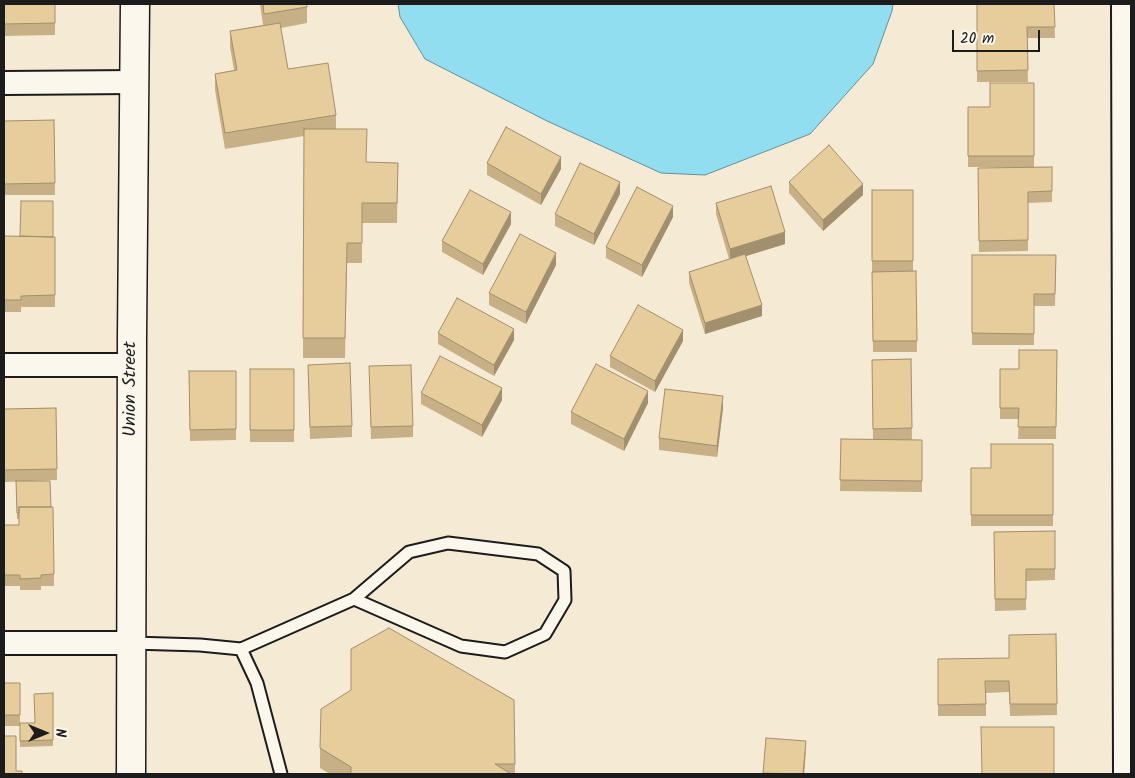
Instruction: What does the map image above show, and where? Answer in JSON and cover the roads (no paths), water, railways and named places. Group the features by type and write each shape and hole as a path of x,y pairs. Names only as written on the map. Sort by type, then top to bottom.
{"street":[{"name":"Union Street","path":"131,774 134,4"},
{"path":"1122,4 1128,713 1125,774"},
{"path":"4,83 134,82"},
{"path":"4,365 132,365"},
{"path":"4,643 131,642"}],"lane":[{"path":"131,642 240,649 354,599 409,552 448,543 538,554 564,571 565,600 545,634 505,652 461,646 354,599"},
{"path":"240,649 256,682 281,774"}],"water":[{"path":"398,4 893,4 873,64 810,134 705,175 661,173 547,121 425,59 400,17"}]}
